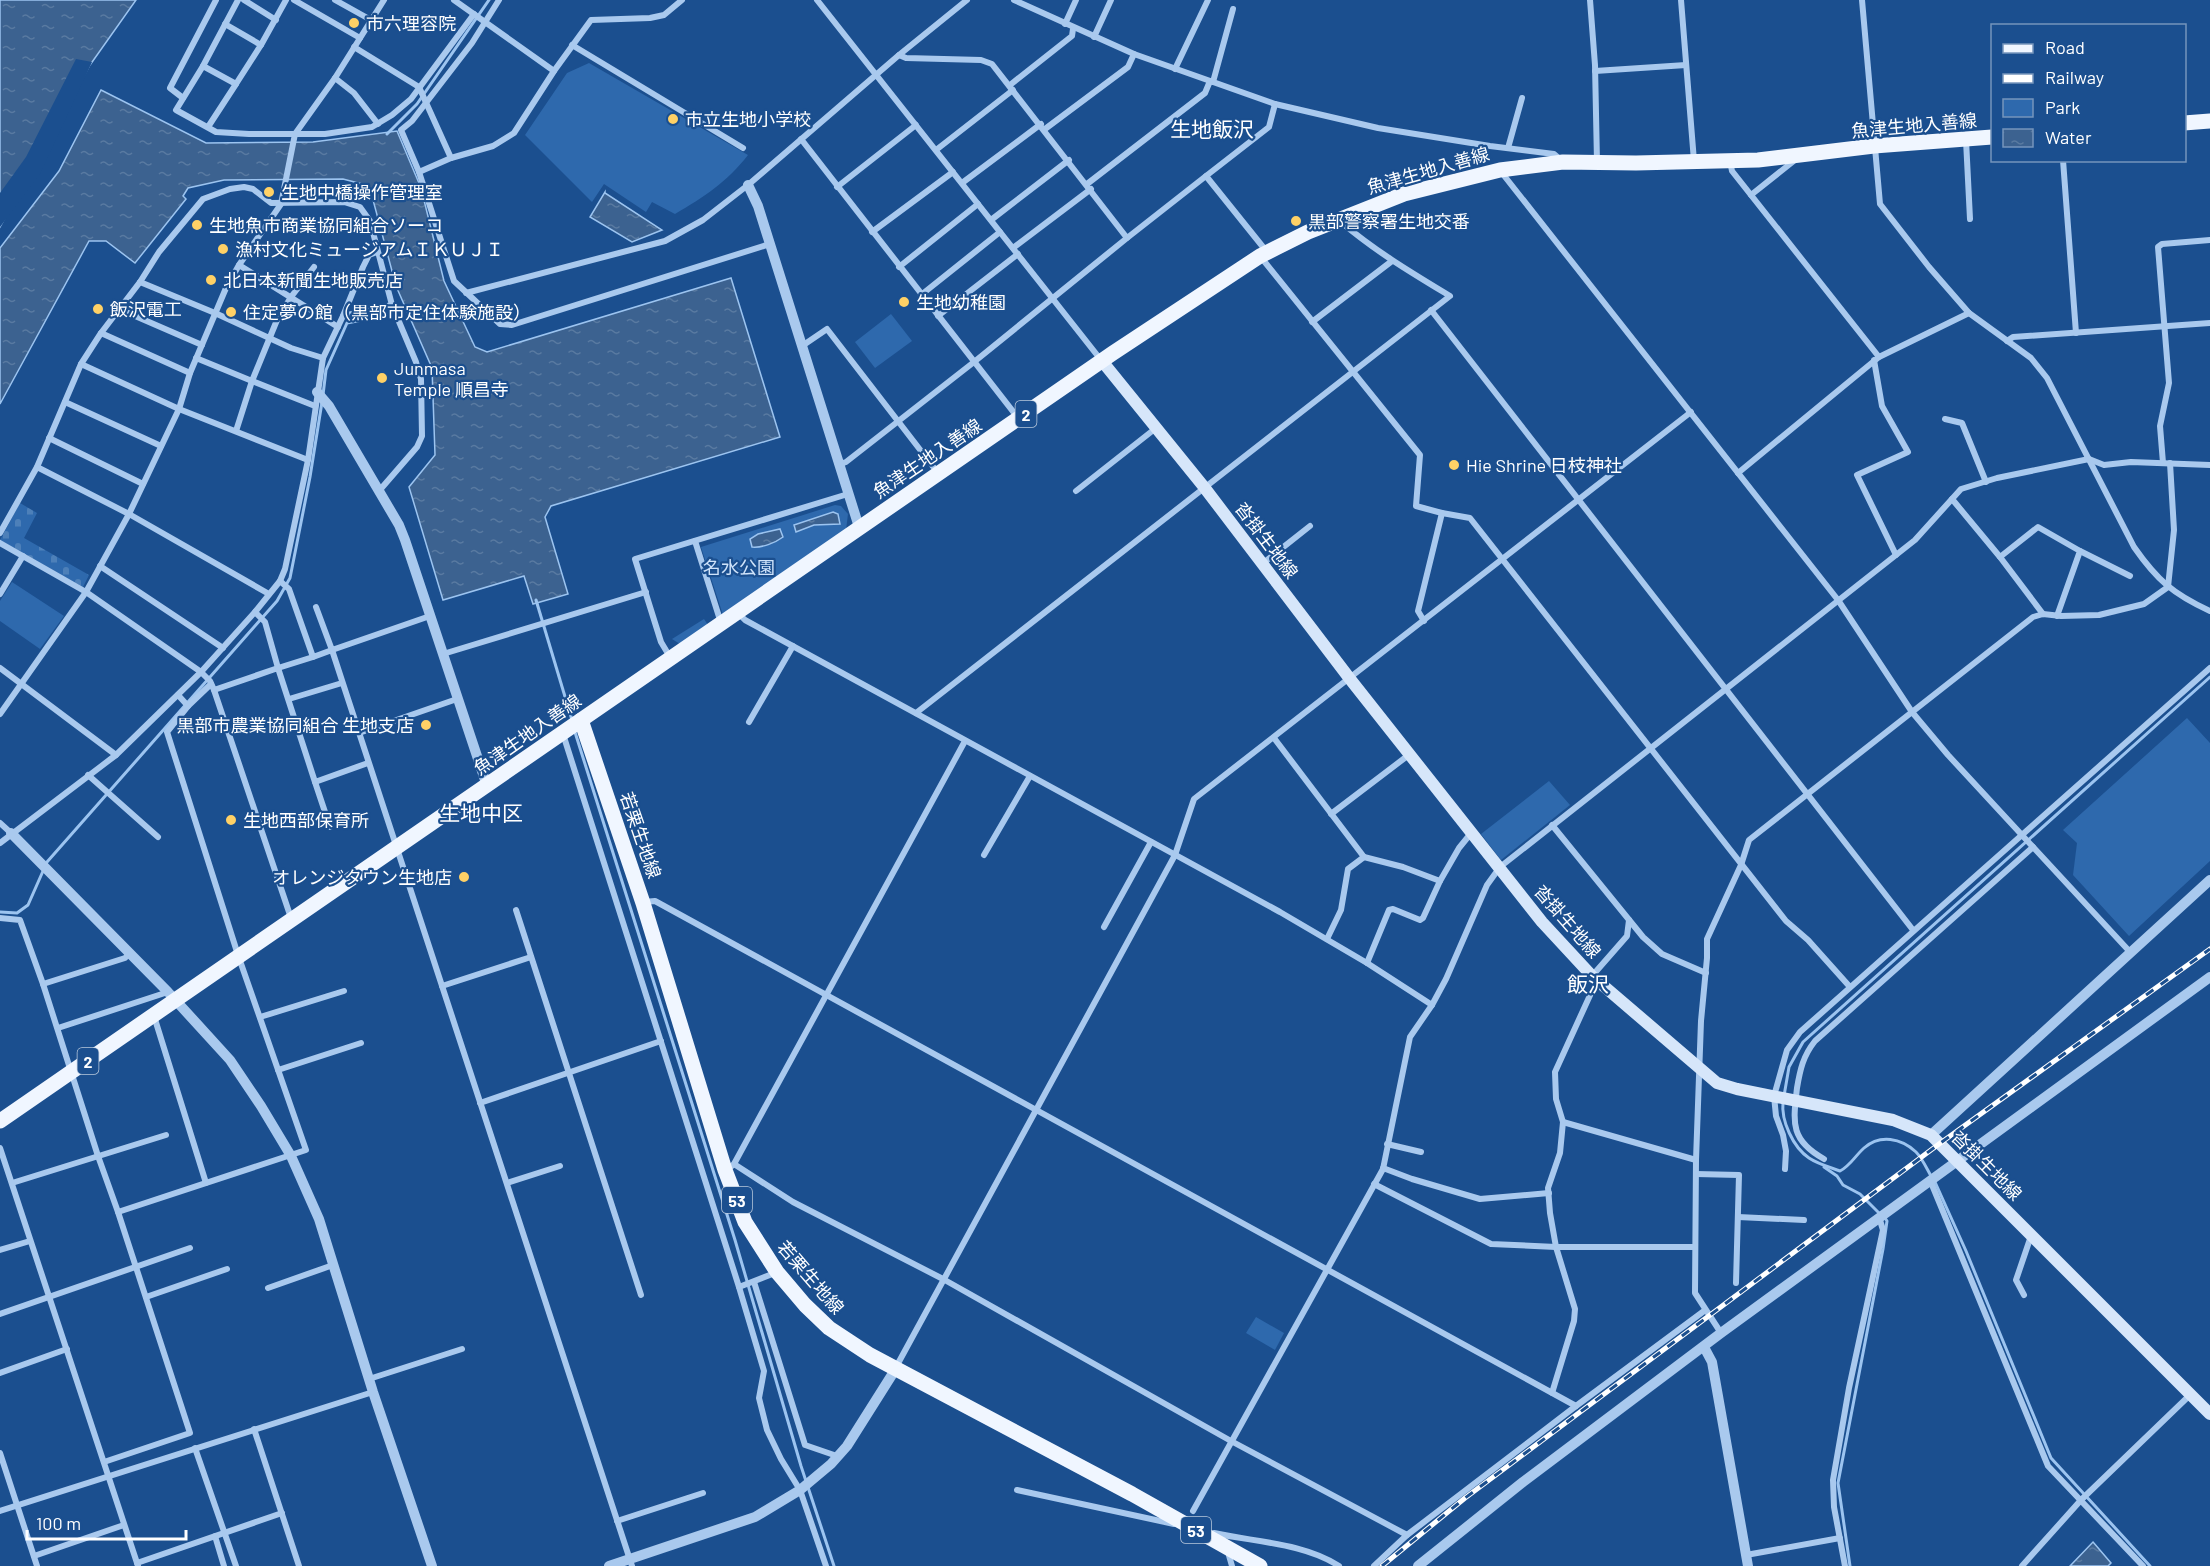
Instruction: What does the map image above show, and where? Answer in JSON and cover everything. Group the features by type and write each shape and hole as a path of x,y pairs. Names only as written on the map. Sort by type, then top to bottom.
{"main road":[{"path":"2186,123 2210,121"},
{"name":"魚津生地入善線","path":"0,1121 154,1016 172,996 238,955 396,848 1102,361 1263,254 1338,219 1404,194 1500,170 1563,162 1694,162 1801,156 1874,146 1991,137"},
{"name":"沓掛生地線","path":"1102,361 1204,487 1350,679 1542,922 1595,978 1717,1083 1893,1119 1931,1135 2210,1414"},
{"name":"若栗生地線","path":"581,720 643,903 745,1222 777,1272 829,1328 895,1370 1132,1494 1260,1566"}],"street":[{"path":"183,98 170,88 216,0"},
{"path":"238,0 203,66 176,110 216,132 294,137 372,128 411,99 474,14"},
{"path":"244,0 276,20"},
{"path":"208,127 261,45 286,0"},
{"path":"294,0 360,38"},
{"path":"335,0 371,20"},
{"path":"0,714 86,592 129,514 179,409 190,373 215,313 239,265 283,200 294,137 335,78 384,0"},
{"path":"454,0 554,71"},
{"path":"499,0 486,23 412,121 401,130 419,172 454,281 500,324 512,325 770,244"},
{"path":"419,172 451,158 493,146 514,133 554,71 591,20 650,18 664,15 682,0"},
{"path":"817,0 1102,361"},
{"path":"466,292 665,241 703,220 748,185 899,55 967,0"},
{"path":"1014,0 1134,54 1275,104 1378,128 1554,153 1563,162"},
{"path":"1065,24 1076,0"},
{"path":"1094,37 1111,0"},
{"path":"1175,69 1208,0"},
{"path":"1590,0 1598,162"},
{"path":"1681,0 1694,162"},
{"path":"1862,0 1880,204 1968,313 2031,358 2047,378 2134,547 2151,572 2186,600 2210,611"},
{"path":"1012,248 1205,93 1212,82 1233,9"},
{"path":"225,24 261,45"},
{"path":"936,150 1072,36 1073,28"},
{"path":"572,45 744,148"},
{"path":"354,47 419,87 451,158"},
{"path":"962,183 1128,67 1134,54"},
{"path":"899,55 906,58 981,60 992,64 1069,160 1127,238"},
{"path":"1595,71 1686,65"},
{"path":"203,66 236,84"},
{"path":"335,78 360,99 378,124"},
{"path":"1508,148 1522,98"},
{"path":"838,465 846,462 899,421 1269,127 1275,104"},
{"path":"837,187 916,125"},
{"path":"801,139 1018,419"},
{"path":"1966,139 1970,219"},
{"path":"1751,195 1801,156"},
{"path":"991,220 1069,160"},
{"path":"1730,160 1732,171 1877,358 1882,406 1908,452 1857,475 1896,555"},
{"path":"2063,162 2076,333"},
{"path":"1500,170 1838,600 1912,712 1948,755 2131,953"},
{"path":"872,232 953,172"},
{"path":"1206,176 1312,322 1420,455 1416,506 1470,518 1786,921 1808,940 1850,987"},
{"path":"748,185 758,206 838,465 860,527"},
{"path":"0,533 37,467 81,364 101,333 140,282 159,252 203,199 230,189 244,187 253,189 271,203 283,200 344,202 360,207 370,221 392,305 421,379 422,436 417,447 379,491"},
{"path":"899,267 978,204"},
{"path":"916,713 1450,296 1392,261 1338,219"},
{"path":"921,295 1000,232"},
{"path":"1721,1334 1704,1311 1695,1293 1695,1174 1699,1068 1707,939 1741,865 1749,840 2033,617 2043,614 2099,615 2144,604 2168,587 2174,530 2160,426 2169,382 2158,247 2162,244 2210,240"},
{"path":"0,843 10,833 116,755 201,672 255,612 279,581 285,569 308,460 323,358 369,255 377,252"},
{"path":"938,316 1018,254"},
{"path":"1312,322 1392,261"},
{"path":"239,265 338,327"},
{"path":"236,431 252,381 277,320 314,267"},
{"path":"140,282 270,338 323,358"},
{"path":"343,316 392,305"},
{"path":"119,309 202,345"},
{"path":"1431,310 1913,930"},
{"path":"1738,473 1877,358 1968,313"},
{"path":"2007,341 2013,337 2210,323"},
{"path":"802,346 827,329 938,474"},
{"path":"101,333 190,373"},
{"path":"196,358 315,406"},
{"path":"81,364 179,409 308,460"},
{"path":"317,392 329,406 405,540 487,786"},
{"path":"65,402 161,446"},
{"path":"609,1566 631,1563 755,1517 801,1490 846,1446 895,1370 1038,1110 1175,855 1194,799 1691,412"},
{"path":"1945,419 1962,423 1986,482"},
{"path":"1076,492 1156,428"},
{"path":"49,438 143,484"},
{"path":"1193,1511 1383,1168 1410,1036 1432,1005 1446,979 1487,885 1500,867 1915,540 1961,489 2089,459 2104,465 2131,462 2210,465"},
{"path":"37,467 129,514 269,594"},
{"path":"671,659 660,642 635,559 848,494"},
{"path":"1952,499 2043,614"},
{"path":"1424,621 1418,611 1442,513"},
{"path":"1262,564 1310,526"},
{"path":"2000,557 2038,527 2130,576"},
{"path":"695,541 721,623"},
{"path":"0,543 86,592 201,672 213,687 291,918"},
{"path":"2057,616 2080,551"},
{"path":"0,594 23,556"},
{"path":"100,566 223,648"},
{"path":"279,581 290,589 313,657"},
{"path":"442,654 645,592"},
{"path":"316,607 631,1563"},
{"path":"255,612 265,622 330,827"},
{"path":"737,612 745,620 1327,939 1432,1005"},
{"path":"118,1212 306,1150 238,955 167,732 189,706 213,687 313,657 430,616"},
{"path":"749,722 793,646"},
{"path":"0,668 116,755"},
{"path":"1824,1159 1812,1152 1801,1140 1794,1123 1793,1113 1785,1098 1787,1050 1800,1032 2210,668"},
{"path":"289,699 342,683"},
{"path":"178,695 189,706"},
{"path":"359,733 458,699"},
{"path":"563,734 764,1371 759,1398 767,1430 781,1460 801,1490 826,1566"},
{"path":"1274,738 1364,856 1440,881"},
{"path":"965,741 827,995 729,1167 943,1279 1231,1441 1407,1535"},
{"path":"1331,813 1410,754"},
{"path":"315,782 368,763"},
{"path":"88,775 158,837"},
{"path":"984,855 1030,776"},
{"path":"0,823 172,996 230,1060 291,1156 319,1220 373,1392 432,1566"},
{"path":"1552,825 1629,920 1662,954 1706,973"},
{"path":"1367,963 1389,909 1420,920 1423,918 1440,881 1459,848 1472,832"},
{"path":"1104,927 1151,842"},
{"path":"1785,1169 1786,1151 1776,1116 1800,1070 1806,1053 1815,1041 2033,847"},
{"path":"1327,939 1341,910 1348,868 1364,856"},
{"path":"1931,1135 2210,880"},
{"path":"643,903 655,901 1576,1406"},
{"path":"516,910 641,1295"},
{"path":"0,918 20,920 58,1028 190,1432 104,1462"},
{"path":"1552,1393 1574,1321 1575,1309 1556,1247 1548,1188 1560,1153 1563,1122 1556,1099 1555,1072 1595,978 1627,936 1629,920"},
{"path":"43,984 124,958 130,953"},
{"path":"442,986 531,957"},
{"path":"1418,1566 1523,1482 1721,1334 1930,1179 1957,1162 2210,977"},
{"path":"260,1017 344,991"},
{"path":"58,1028 172,996"},
{"path":"154,1016 206,1183"},
{"path":"480,1103 661,1041"},
{"path":"278,1070 361,1043"},
{"path":"1563,1122 1696,1160"},
{"path":"12,1183 166,1135"},
{"path":"1388,1144 1421,1152"},
{"path":"0,1148 137,1564 282,1514"},
{"path":"507,1183 560,1166"},
{"path":"1383,1168 1480,1199 1549,1193"},
{"path":"1695,1174 1739,1176 1736,1283"},
{"path":"1930,1179 2048,1466 2143,1566"},
{"path":"1374,1184 1491,1244 1556,1247 1695,1247"},
{"path":"1738,1216 1804,1220"},
{"path":"1845,1566 1834,1507 1833,1480 1849,1388 1883,1230 1879,1217"},
{"path":"2024,1295 2016,1280 2031,1235"},
{"path":"0,1250 30,1240"},
{"path":"0,1314 190,1248"},
{"path":"268,1288 333,1265"},
{"path":"146,1297 227,1269"},
{"path":"739,1287 777,1272"},
{"path":"754,1282 805,1445 837,1456"},
{"path":"1374,1566 1407,1535 1704,1311"},
{"path":"1704,1347 1712,1362 1747,1560 1840,1538"},
{"path":"0,1373 67,1350"},
{"path":"369,1379 462,1350"},
{"path":"0,1511 373,1392"},
{"path":"2022,1566 2080,1500 2191,1394"},
{"path":"254,1429 299,1566"},
{"path":"195,1448 236,1566"},
{"path":"0,1453 37,1566"},
{"path":"1017,1490 1305,1551 1325,1557 1339,1566"},
{"path":"617,1521 703,1492"},
{"path":"34,1556 124,1525"},
{"path":"1223,1535 1232,1566"},
{"path":"215,1536 224,1566"}],"green space":[{"path":"589,63 748,155 714,188 675,214 652,202 646,212 604,184 592,202 525,135 567,73"},
{"path":"891,314 912,341 875,368 855,342"},
{"path":"20,503 37,513 24,538 89,575 83,587 0,540"},
{"name":"名水公園","path":"835,505 841,506 848,514 846,530 723,615 701,547"},
{"path":"12,582 64,616 40,649 0,621 0,601"},
{"path":"704,619 708,625 680,644 672,639"},
{"path":"2187,718 2210,743 2210,861 2129,936 2073,875 2077,843 2063,830"},
{"path":"1549,781 1570,805 1501,860 1481,834"},
{"path":"1256,1317 1284,1333 1275,1350 1246,1333"}],"water":[{"path":"0,0 136,0 90,65 0,227"},
{"path":"101,90 206,143 313,142 397,131 421,188 444,281 475,347 487,352 731,278 780,437 551,506 545,517 568,594 533,604 524,576 443,600 409,487 435,455 432,368 396,286 372,196 362,184 343,179 224,180 188,188 183,196 186,199 135,263 106,241 89,241 0,404 0,248 59,171"},
{"path":"605,192 662,230 632,242 590,217"},
{"path":"833,512 838,514 840,524 814,525 796,532 794,525"},
{"path":"780,529 783,537 780,539 764,546 752,547 750,539 758,534"},
{"path":"2093,1542 2111,1563 2108,1566 2070,1566"}],"pier":[{"path":"76,59 92,62 40,174 0,227 0,193 26,157"}],"waterway":[{"path":"387,134 417,104 489,0"},
{"path":"323,395 326,370 347,323 392,314"},
{"path":"0,912 17,913 28,905 47,862 277,601 290,578 322,402"},
{"path":"536,600 572,720"},
{"path":"1784,1096 1789,1067 1803,1042 2210,677"},
{"path":"574,729 735,1240 801,1466 834,1566"},
{"path":"1783,1102 1784,1117 1789,1133 1803,1153 1816,1162 1840,1171 1870,1144 1884,1139 1897,1141 1910,1147 1922,1160 1931,1176"},
{"path":"1824,1167 1837,1176 1843,1185 1860,1194 1880,1214"},
{"path":"1935,1182 1966,1251 2051,1458 2150,1566"},
{"path":"1850,1566 1838,1483 1883,1249 1887,1221 1885,1218"}],"railway":[{"path":"1382,1566 1465,1498 1939,1144 2210,949"}],"place":[{"name":"市六理容院","path":"354,23"},
{"name":"市立生地小学校","path":"673,119"},
{"name":"生地中橋操作管理室","path":"269,192"},
{"name":"黒部警察署生地交番","path":"1296,221"},
{"name":"生地魚市商業協同組合ソーコ","path":"197,225"},
{"name":"漁村文化ミュージアムＩＫＵＪＩ","path":"223,249"},
{"name":"北日本新聞生地販売店","path":"211,280"},
{"name":"生地幼稚園","path":"904,302"},
{"name":"飯沢電工","path":"98,309"},
{"name":"住定夢の館（黒部市定住体験施設）","path":"231,312"},
{"name":"Junmasa Temple 順昌寺","path":"382,378"},
{"name":"Hie Shrine 日枝神社","path":"1454,465"},
{"name":"黒部市農業協同組合 生地支店","path":"426,725"},
{"name":"生地西部保育所","path":"231,820"},
{"name":"オレンジタウン生地店","path":"464,877"}],"district":[{"name":"生地飯沢","path":"1212,128"},
{"name":"生地中区","path":"481,812"},
{"name":"飯沢","path":"1588,983"}]}
